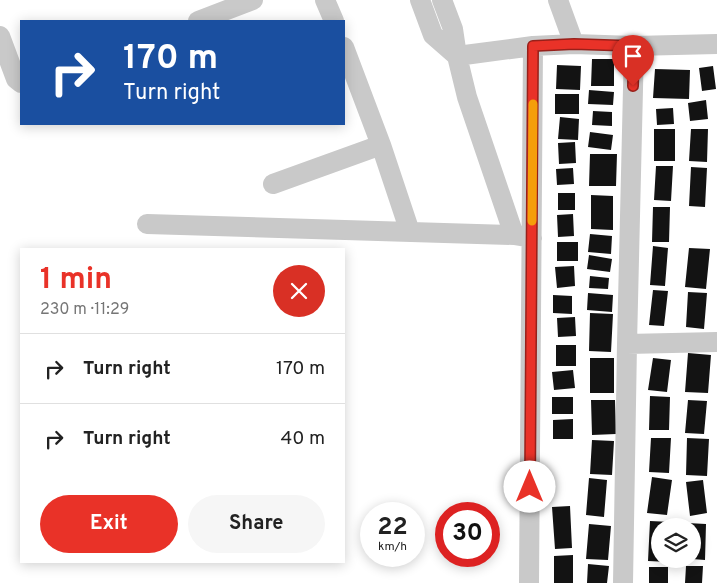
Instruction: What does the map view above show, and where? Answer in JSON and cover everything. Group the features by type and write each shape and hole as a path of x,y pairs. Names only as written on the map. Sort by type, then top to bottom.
{"street":[{"path":"201,20 253,0"},
{"path":"325,0 334,20"},
{"path":"420,0 433,35 457,56 533,46 574,44 634,46 717,44"},
{"path":"442,0 452,29 467,97 523,236"},
{"path":"558,0 574,44"},
{"path":"0,36 16,79 20,82"},
{"path":"529,583 523,236 533,46"},
{"path":"623,583 634,46"},
{"path":"345,51 381,144 410,232"},
{"path":"273,184 381,144"},
{"path":"146,224 523,236"},
{"path":"627,344 717,342"}],"building":[{"path":"592,59 614,59 614,86 591,86"},
{"path":"557,65 581,66 580,90 556,89"},
{"path":"713,66 716,89 702,91 699,68"},
{"path":"655,69 690,70 689,99 653,98"},
{"path":"589,90 614,92 613,105 588,104"},
{"path":"555,94 579,94 579,114 555,114"},
{"path":"706,100 708,119 690,121 688,103"},
{"path":"673,108 674,124 657,125 656,109"},
{"path":"593,111 612,112 612,126 592,125"},
{"path":"560,117 579,119 578,140 558,139"},
{"path":"654,129 675,129 675,161 654,161"},
{"path":"691,129 708,129 707,162 689,161"},
{"path":"590,132 613,135 611,150 588,147"},
{"path":"575,142 576,163 559,164 558,143"},
{"path":"590,154 617,154 616,186 589,186"},
{"path":"656,166 673,166 671,201 654,200"},
{"path":"691,167 707,168 705,207 689,206"},
{"path":"573,168 574,184 557,185 556,169"},
{"path":"558,193 575,193 575,210 558,210"},
{"path":"591,195 613,196 613,230 591,229"},
{"path":"653,207 670,207 669,242 652,242"},
{"path":"573,214 574,236 558,237 557,215"},
{"path":"590,234 612,236 611,254 588,252"},
{"path":"557,242 578,242 578,261 557,261"},
{"path":"653,246 668,248 665,286 650,285"},
{"path":"689,248 710,249 706,289 685,287"},
{"path":"589,255 612,259 610,272 587,269"},
{"path":"574,266 575,286 557,288 555,267"},
{"path":"590,276 609,278 608,289 589,288"},
{"path":"653,290 668,291 664,326 649,325"},
{"path":"688,292 707,293 704,329 686,327"},
{"path":"588,293 613,295 612,312 587,310"},
{"path":"553,295 572,296 572,314 553,313"},
{"path":"590,313 613,314 611,352 589,351"},
{"path":"575,317 576,336 558,337 557,318"},
{"path":"556,345 576,345 576,366 556,366"},
{"path":"688,353 711,355 708,393 685,392"},
{"path":"590,358 614,358 614,393 590,393"},
{"path":"653,358 671,360 667,392 648,390"},
{"path":"573,370 575,388 554,390 552,372"},
{"path":"650,396 670,397 669,430 649,430"},
{"path":"552,397 573,397 573,414 552,414"},
{"path":"591,400 615,400 616,434 592,435"},
{"path":"688,400 707,401 704,434 685,433"},
{"path":"573,419 573,439 553,439 553,420"},
{"path":"651,438 671,438 669,473 649,472"},
{"path":"687,438 709,439 707,476 686,475"},
{"path":"592,440 614,441 612,475 590,474"},
{"path":"652,477 672,480 667,515 647,513"},
{"path":"589,478 607,480 604,517 586,515"},
{"path":"703,480 707,513 690,516 686,482"},
{"path":"570,506 572,548 555,549 552,507"},
{"path":"650,521 651,521 651,561 648,561"},
{"path":"589,524 611,526 608,560 586,559"},
{"path":"701,524 706,524 705,560 701,560"},
{"path":"573,555 573,583 554,583 554,556"},
{"path":"588,564 609,566 607,583 587,583"},
{"path":"703,566 702,583 685,583 686,568 701,568"},
{"path":"649,567 668,568 668,583 649,583"}],"slow traffic":[{"path":"532,221 533,104"}],"route":[{"path":"530,487 533,46 574,44 634,46 633,86"}]}
